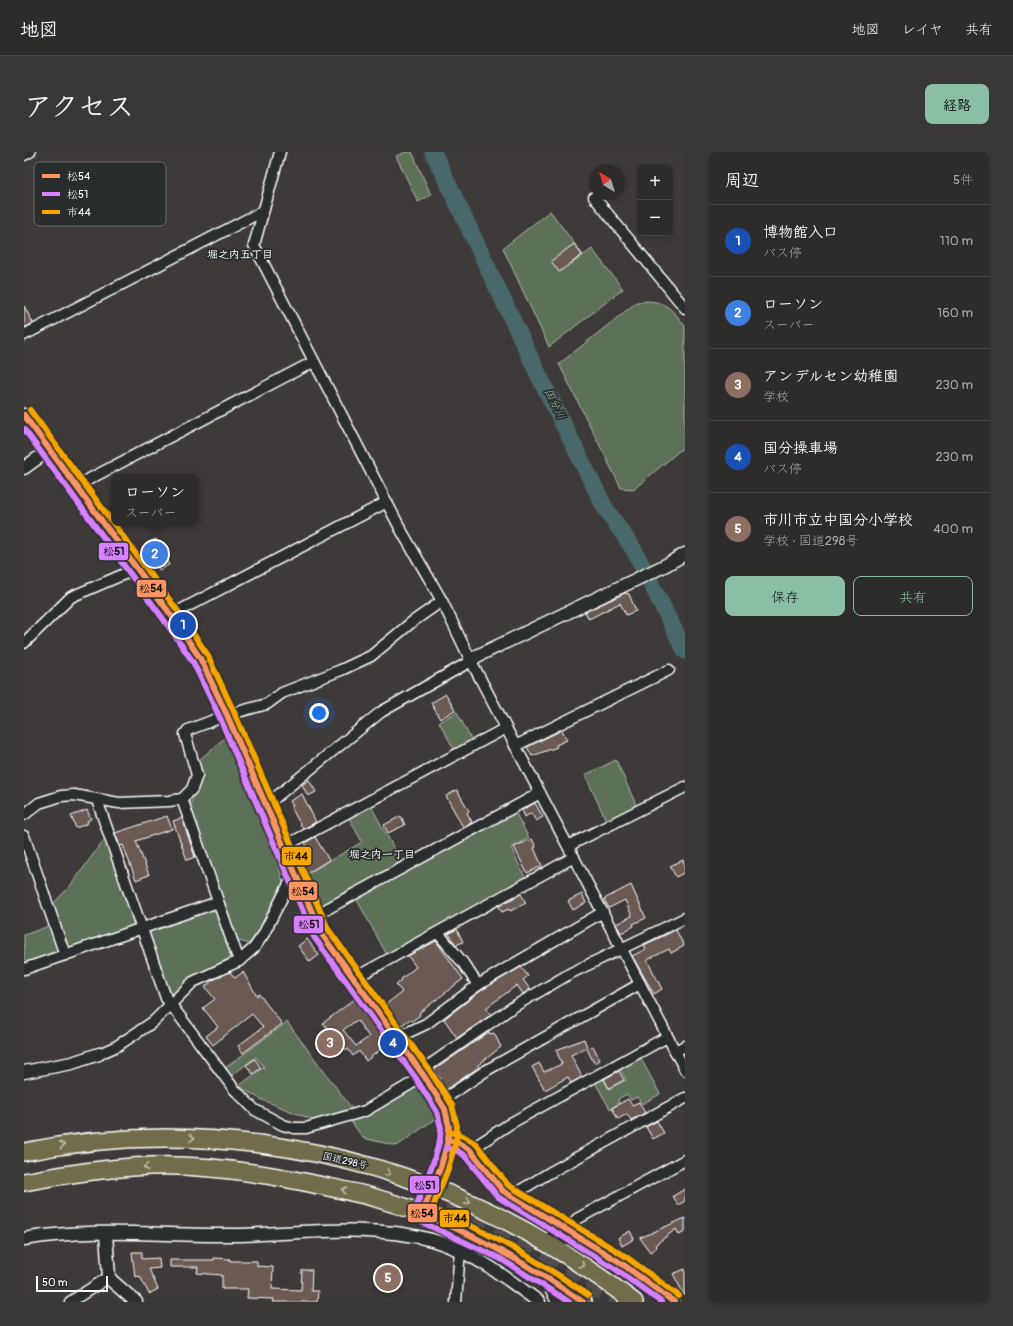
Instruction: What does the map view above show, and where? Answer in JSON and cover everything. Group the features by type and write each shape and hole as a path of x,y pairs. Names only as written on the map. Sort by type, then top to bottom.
{"highway":[{"name":"国道298号","path":"24,1152 100,1140 149,1138 232,1140 268,1145 361,1165 432,1187 498,1216 576,1262 634,1302"},
{"path":"24,1182 105,1169 151,1166 231,1169 351,1192 380,1199 422,1214 477,1237 553,1281 583,1302"}],"street":[{"path":"24,155 30,152"},
{"path":"280,152 254,245 386,502 442,601 515,746 685,1070"},
{"path":"596,200 685,308"},
{"path":"24,335 263,211"},
{"path":"76,486 313,362"},
{"path":"24,415 171,615 200,658 227,714 294,874 321,933 442,1101 448,1118 448,1140 422,1214"},
{"path":"24,468 49,450"},
{"path":"171,615 386,502"},
{"path":"266,805 381,712 471,661 477,656 630,583 685,554"},
{"path":"24,643 71,597 136,569"},
{"path":"24,815 39,803 61,796 74,795 119,803 182,799 192,789 197,775 185,734 188,730 227,714 267,704 282,692 341,670 371,656 412,622 442,601"},
{"path":"515,746 669,670"},
{"path":"283,847 506,728"},
{"path":"568,846 685,787"},
{"path":"314,916 540,793"},
{"path":"182,799 239,961"},
{"path":"98,800 166,998 238,1094 255,1110 283,1125 294,1128 306,1128 352,1116 377,1105 423,1074 513,1006 571,973 685,918"},
{"path":"24,836 65,955"},
{"path":"353,979 574,857"},
{"path":"24,1072 72,1064 99,1054 132,1037 171,1006 193,982 239,961 254,948 263,935 294,874"},
{"path":"24,969 218,902"},
{"path":"396,1038 426,1024 478,985 603,912"},
{"path":"438,933 463,963 478,985"},
{"path":"442,1101 487,1070 640,984"},
{"path":"470,1150 512,1123 667,1037"},
{"path":"675,1051 685,1046"},
{"path":"511,1196 548,1173 685,1098"},
{"path":"448,1140 459,1143 470,1150 497,1186 621,1263 674,1302"},
{"path":"567,1229 577,1219 685,1160"},
{"path":"498,1216 511,1216 559,1242 580,1237"},
{"path":"24,1239 64,1235 106,1234 235,1235 382,1231 420,1237 460,1250 495,1270 539,1302"},
{"path":"106,1234 109,1277 135,1302"},
{"path":"456,1302 460,1250"},
{"path":"70,1302 109,1277"},
{"path":"553,1281 550,1291 557,1302"}],"green space":[{"path":"406,152 412,152 431,195 418,202 396,156"},
{"path":"550,211 583,255 571,264 592,249 623,289 549,347 503,248"},
{"path":"649,301 666,306 685,326 685,446 634,489 621,488 559,364 637,302"},
{"path":"457,712 472,741 455,751 439,722"},
{"path":"229,734 268,826 283,882 258,932 249,944 236,940 189,808 201,778 198,761"},
{"path":"616,760 637,807 607,822 585,775"},
{"path":"371,806 402,863 321,908 316,908 302,877 362,842 349,818"},
{"path":"515,812 529,838 511,848 526,879 387,955 356,898"},
{"path":"105,838 135,924 134,928 68,950 52,905 71,885"},
{"path":"211,908 215,909 232,956 230,960 171,996 168,994 147,933 149,930"},
{"path":"49,926 58,952 24,965 24,935"},
{"path":"287,1022 353,1110 313,1120 260,1099 239,1086 264,1067 256,1057 231,1076 225,1068"},
{"path":"639,1055 660,1094 642,1104 637,1097 631,1100 627,1094 618,1099 619,1103 610,1109 593,1079 601,1075 609,1089 626,1080 618,1065"},
{"path":"419,1083 439,1116 397,1146 363,1138 350,1120"}],"building":[{"path":"574,244 582,255 559,272 551,261"},
{"path":"24,306 33,323 24,328"},
{"path":"156,539 169,565 159,570 146,544"},
{"path":"625,593 629,594 636,611 626,615 620,603 589,619 585,612"},
{"path":"446,694 455,710 440,719 431,703"},
{"path":"562,730 567,740 556,745 557,747 532,756 527,747"},
{"path":"309,780 316,792 308,796 302,785"},
{"path":"457,790 469,811 467,813 472,822 463,827 446,796"},
{"path":"302,794 316,822 303,829 291,807 293,806 290,801"},
{"path":"535,803 543,817 536,821 531,813 525,817 522,810"},
{"path":"87,810 91,819 87,821 88,823 76,828 71,816"},
{"path":"167,816 172,829 136,841 149,875 136,880 123,845 120,846 115,833"},
{"path":"401,816 405,825 388,833 384,825"},
{"path":"182,818 195,857 187,860 173,821"},
{"path":"315,837 329,860 304,875 300,865 308,859 302,848 307,845 305,843"},
{"path":"532,839 536,847 534,848 542,866 527,873 514,847"},
{"path":"683,860 685,872 676,877 670,866"},
{"path":"631,885 646,918 633,924 634,926 621,933 616,924 632,916 625,900 609,908 604,899"},
{"path":"521,894 526,903 510,911 509,909 502,912 499,906"},
{"path":"582,894 586,903 573,910 568,901"},
{"path":"457,929 463,942 456,945 449,934"},
{"path":"676,930 684,946 671,953 669,949 647,960 662,989 654,994 632,956 646,949 644,945"},
{"path":"307,939 319,955 310,962 298,946"},
{"path":"436,941 463,979 419,1013 420,1015 412,1021 410,1019 398,1028 385,1005 402,992 396,985 416,967 408,956"},
{"path":"521,967 528,976 523,980 530,989 523,994 517,985 486,1008 491,1015 457,1038 444,1019 482,990"},
{"path":"230,972 235,978 243,972 257,996 259,994 282,1024 243,1053 238,1046 263,1027 252,1014 213,1045 206,1036 218,1027 203,1008 215,999 205,987 213,980"},
{"path":"355,999 386,1038 378,1044 381,1049 366,1061 359,1051 353,1056 348,1049 346,1050 323,1023","holes":["357,1020 369,1037 356,1046 343,1030"]},
{"path":"489,1032 490,1034 494,1033 501,1047 478,1065 479,1067 443,1092 437,1082 441,1079 434,1070"},
{"path":"584,1039 587,1047 571,1055 582,1077 571,1083 568,1077 545,1090 532,1067 539,1063 544,1072 562,1064 556,1050"},
{"path":"593,1046 600,1060 594,1063 587,1049"},
{"path":"255,1059 261,1068 253,1074 246,1065"},
{"path":"619,1071 624,1080 609,1088 604,1079"},
{"path":"628,1099 632,1105 639,1102 645,1113 631,1120 627,1114 618,1119 612,1108"},
{"path":"657,1121 664,1133 653,1139 646,1127"},
{"path":"685,1189 685,1201 678,1205 673,1196"},
{"path":"685,1218 685,1232 679,1235 676,1229 655,1245 657,1247 650,1252 640,1238"},
{"path":"630,1231 634,1239 622,1246 618,1238"},
{"path":"132,1252 142,1252 142,1259 159,1258 160,1268 149,1269 158,1289 149,1294 140,1276 135,1277"},
{"path":"214,1258 230,1259 230,1261 257,1261 257,1266 273,1267 272,1289 301,1290 302,1270 312,1270 311,1291 318,1291 317,1302 273,1302 274,1299 247,1298 248,1289 222,1289 222,1275 197,1273 198,1267 170,1267 170,1260 214,1260"},
{"path":"685,1269 685,1296 673,1274"}],"waterway":[{"name":"国分川","path":"433,152 539,376 604,506 634,550 685,651"}],"tunnel":[{"path":"448,1202 513,1235 555,1260 576,1273 615,1302"}],"transit line":[{"name":"市44","path":"30,410 111,520"},
{"name":"松54","path":"24,415 171,615 200,658 227,715 321,933 424,1076 445,1109 449,1127 448,1140 441,1166 422,1214 485,1242 525,1264 583,1302"},
{"name":"松51","path":"24,429 193,662 220,718 314,937 417,1080 437,1112 441,1128 440,1139 433,1163 414,1212 415,1219 501,1259 569,1302"},
{"name":"市44","path":"115,526 177,610 207,654 234,712 328,929 430,1071 452,1105 457,1126 456,1141 448,1169 432,1209 473,1227 513,1248 551,1270 588,1295"},
{"name":"市44","path":"450,1132 463,1136 476,1144 508,1185 625,1256 679,1296"},
{"name":"松54","path":"448,1140 459,1143 470,1150 503,1191 621,1263 674,1302"},
{"name":"松51","path":"446,1148 456,1150 465,1156 498,1197 617,1270 661,1302"}],"place":[{"name":"ローソン","path":"155,554"},
{"name":"博物館入口","path":"183,625"},
{"name":"アンデルセン幼稚園","path":"330,1043"},
{"name":"国分操車場","path":"393,1043"},
{"name":"市川市立中国分小学校","path":"388,1278"}],"district":[{"name":"堀之内五丁目","path":"240,254"},
{"name":"堀之内一丁目","path":"382,854"}]}
